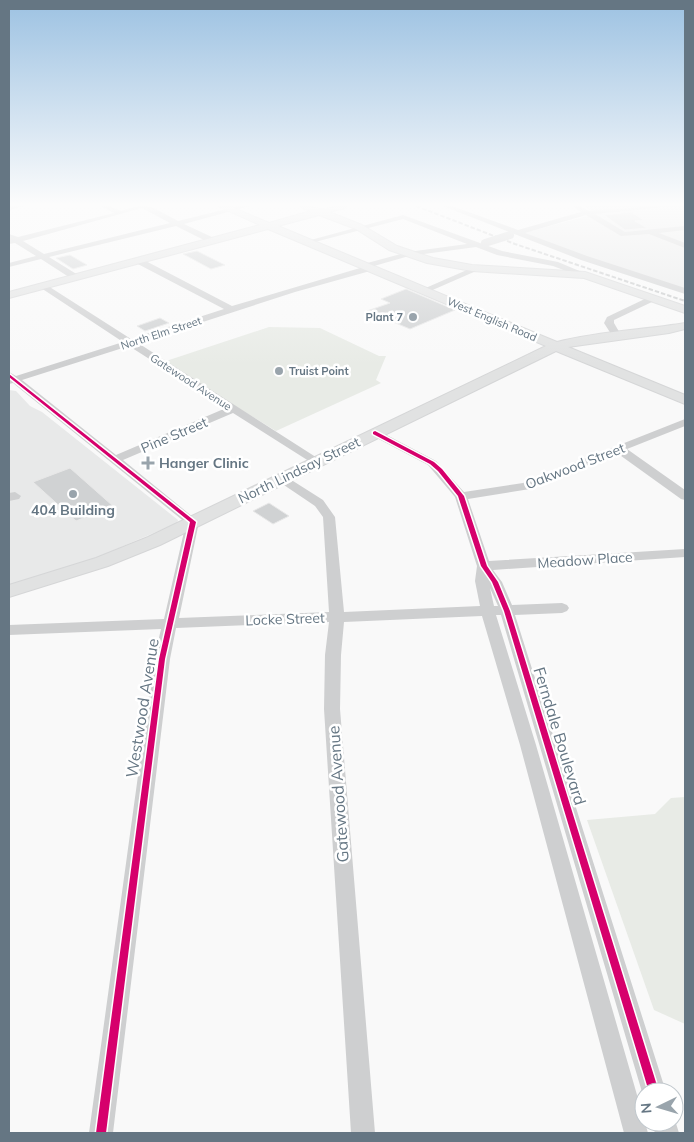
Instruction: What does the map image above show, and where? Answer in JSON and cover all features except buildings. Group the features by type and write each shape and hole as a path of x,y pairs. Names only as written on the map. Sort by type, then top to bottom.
{"main road":[{"name":"West English Road","path":"354,259 685,400"},
{"path":"427,259 444,264 479,268 556,269 585,275 685,310"},
{"path":"9,295 137,260"},
{"name":"North Lindsay Street","path":"9,591 102,562 193,522 556,346 573,341 685,326"}],"street":[{"path":"9,265 31,259"},
{"path":"44,259 75,277"},
{"name":"North Elm Street","path":"11,378 366,269 391,259"},
{"path":"522,259 556,269"},
{"path":"589,259 685,291"},
{"path":"137,260 232,310"},
{"path":"425,290 479,268"},
{"name":"Gatewood Avenue","path":"42,286 316,461"},
{"path":"616,336 609,323 610,319 651,299"},
{"path":"11,378 193,522"},
{"name":"Pine Street","path":"114,460 233,409"},
{"name":"Oakwood Street","path":"461,496 526,486 685,422"},
{"name":"Ferndale Boulevard","path":"376,433 432,463 461,496 484,566 482,581 498,612 651,1082"},
{"path":"619,449 685,496"},
{"name":"Gatewood Avenue","path":"282,478 319,502 328,514 337,617 333,655 332,709 363,1133"},
{"name":"Westwood Avenue","path":"100,1133 162,660 193,522"},
{"name":"Meadow Place","path":"484,566 685,553"},
{"name":"Locke Street","path":"9,630 562,608"},
{"name":"Ferndale Boulevard","path":"498,612 528,745 636,1133"}],"shaded area":[{"path":"593,259 685,259 685,289"},
{"name":"Truist Point","path":"269,327 320,328 379,356 386,356 376,380 381,383 276,431 163,362"},
{"path":"9,390 16,391 30,406 42,412 178,520 177,523 93,559 9,585"},
{"path":"685,797 685,1024 654,1010 587,820 655,814 671,798"}],"railway":[{"path":"561,259 685,301"}],"cycle path":[{"path":"9,375 193,522 162,659 101,1133"},
{"path":"375,433 432,463 461,496 484,566 495,582 507,611 651,1082"}],"place":[{"name":"Plant 7","path":"413,317"},
{"name":"Truist Point","path":"279,371"},
{"name":"Hanger Clinic","path":"148,463"},
{"name":"404 Building","path":"73,494"}]}
